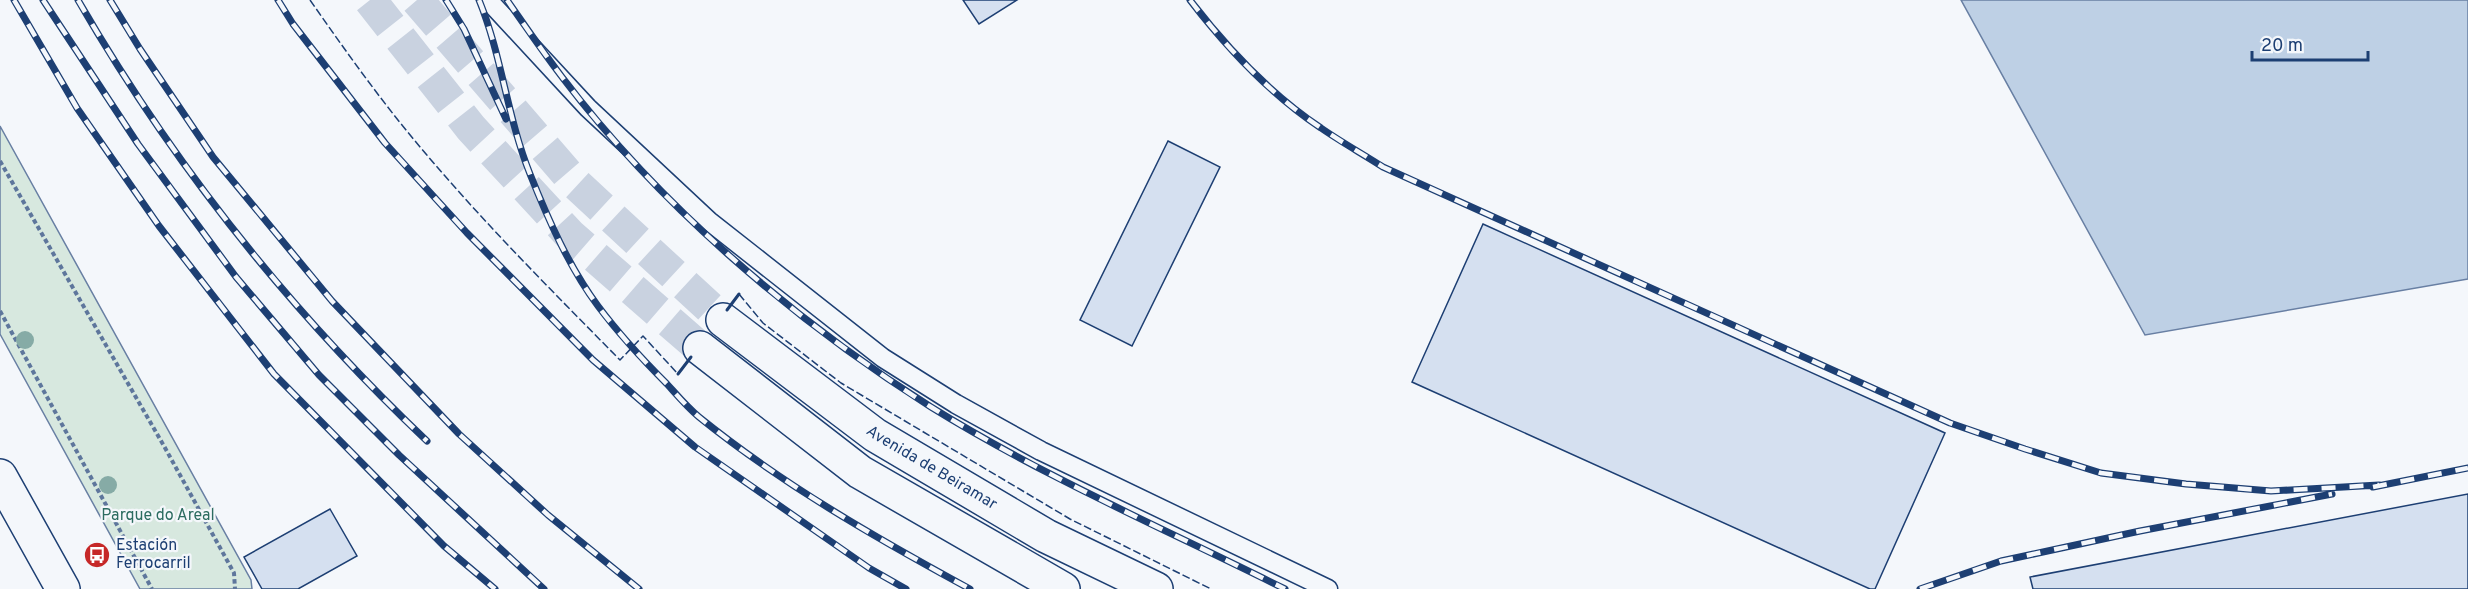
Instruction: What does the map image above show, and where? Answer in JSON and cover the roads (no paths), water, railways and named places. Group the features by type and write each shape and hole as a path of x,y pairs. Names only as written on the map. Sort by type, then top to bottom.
{"main road":[{"name":"Avenida de Beiramar","path":"723,320 875,435 1046,536 1156,589"},
{"path":"700,348 860,472 1063,589"},
{"path":"0,476 63,589"}],"lane":[{"path":"488,0 588,108 709,221 883,358 956,404 1041,451 1328,589"}],"water":[{"path":"1961,0 2468,0 2468,279 2145,335"}],"tunnel":[{"path":"370,0 471,128 570,235 700,348"},
{"path":"417,0 576,184 723,320"}],"railway":[{"path":"14,0 77,108 159,226 274,374 444,546 495,589"},
{"path":"43,0 138,144 236,277 319,375 399,455 544,589"},
{"path":"78,0 153,119 236,233 328,340 427,441"},
{"path":"110,0 213,157 332,301 459,434 548,515 639,589"},
{"path":"278,0 293,24 385,143 467,233 593,360 695,447 869,568 906,589"},
{"path":"446,0 464,29 506,119"},
{"path":"479,0 487,21 522,152 537,191 560,242 587,291 614,326 690,409 731,442 830,509 970,589"},
{"path":"507,0 562,77 600,125 642,171 732,258 830,337 931,407 1017,457 1285,589"},
{"path":"1190,0 1234,53 1284,100 1302,115 1383,167 1950,423 2101,473 2186,484 2271,491 2379,485"},
{"path":"2373,487 2468,468"},
{"path":"1920,589 2001,561 2140,531 2332,494"}],"place":[{"name":"Estación Ferrocarril","path":"97,555"}],"park label":[{"name":"Parque do Areal","path":"158,516"}]}
